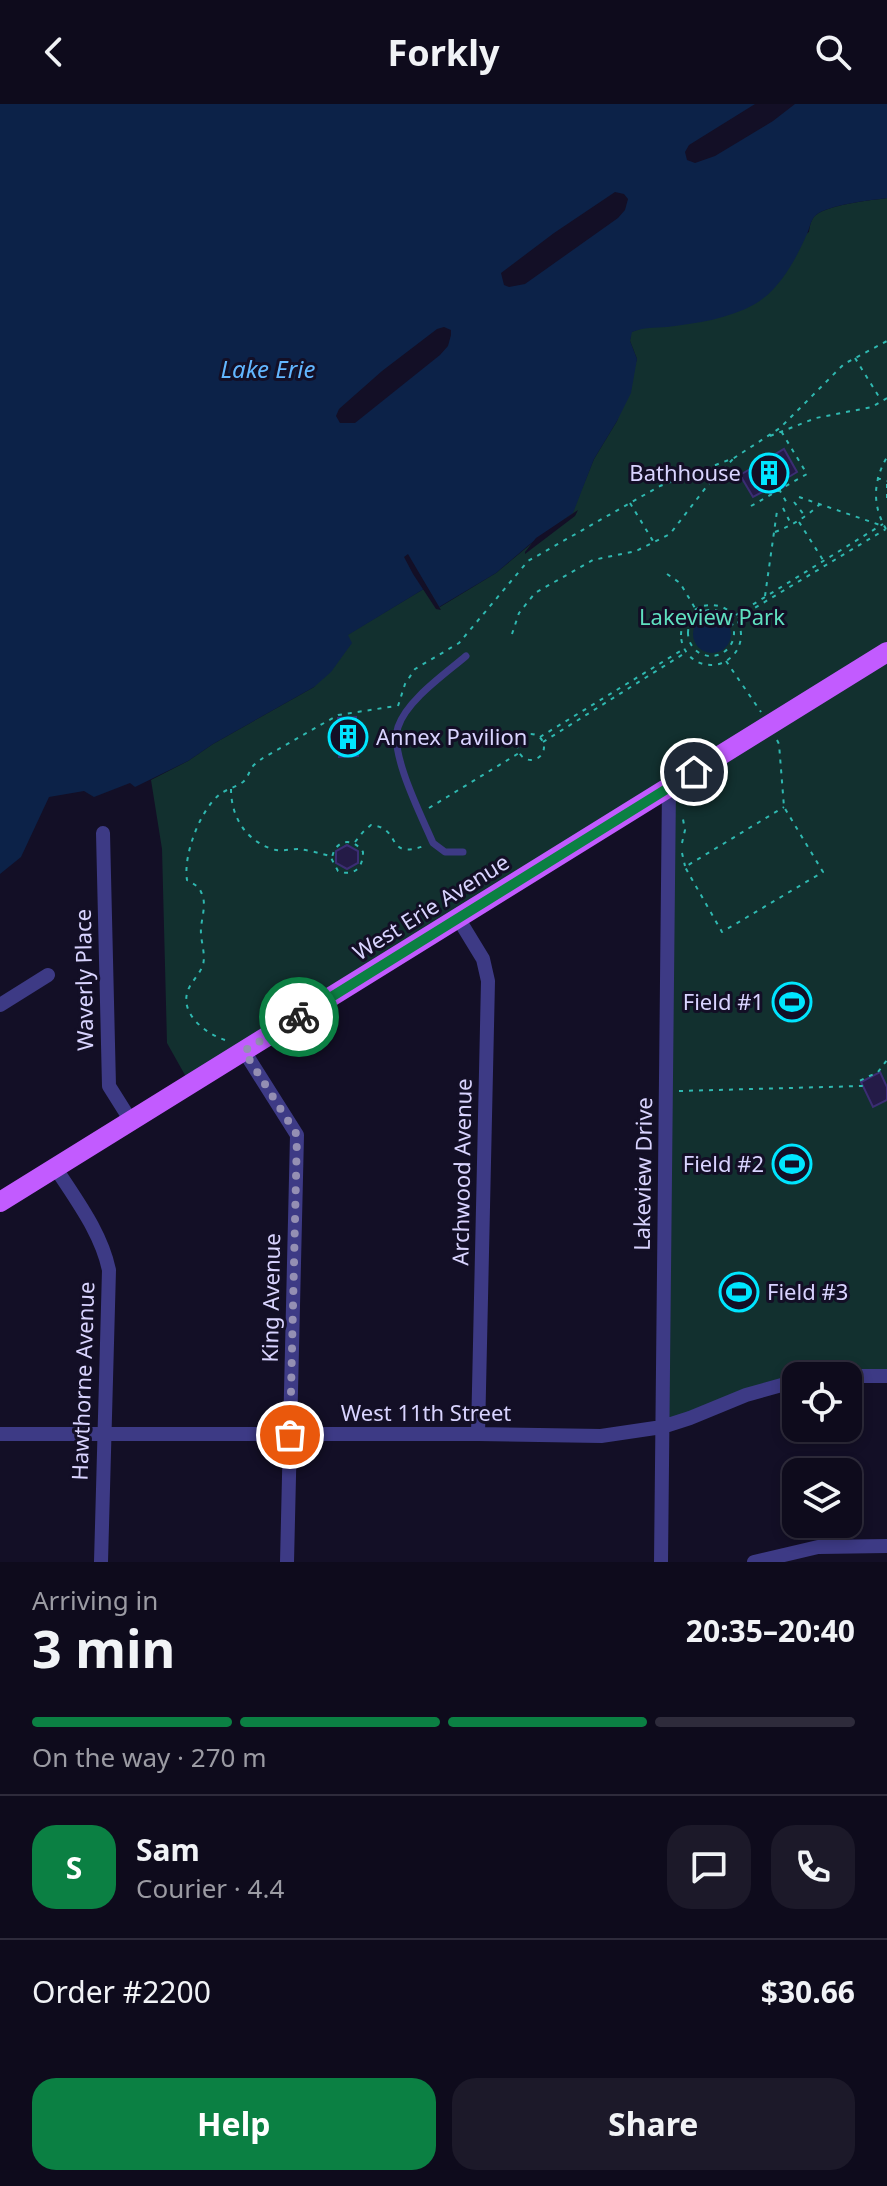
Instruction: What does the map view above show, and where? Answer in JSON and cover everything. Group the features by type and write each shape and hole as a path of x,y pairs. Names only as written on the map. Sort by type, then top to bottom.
{"main road":[{"name":"West Erie Avenue","path":"0,1202 887,652"}],"street":[{"name":"Lakeview Drive","path":"661,1562 669,787"},
{"name":"Waverly Place","path":"103,833 109,1086 131,1121"},
{"name":"Archwood Avenue","path":"458,918 483,959 488,981 478,1434"},
{"path":"0,1005 48,975"},
{"name":"King Avenue","path":"244,1051 297,1135 287,1562"},
{"name":"Hawthorne Avenue","path":"55,1167 92,1225 109,1270 101,1562"},
{"path":"862,1376 887,1376"},
{"name":"West 11th Street","path":"0,1434 601,1436 662,1427 746,1395 782,1385"},
{"path":"754,1562 818,1547 887,1546"}],"lane":[{"path":"463,852 445,852 433,843 398,755 396,735 405,714 425,691 466,656"}],"path":[{"path":"398,706 405,684 415,669 459,643 528,561 660,486 734,458 780,428 844,364 887,341"},
{"path":"855,358 881,401"},
{"path":"765,438 816,418 872,407 887,398"},
{"path":"751,506 807,474 781,431"},
{"path":"885,526 877,509 875,489 879,470 887,457"},
{"path":"512,634 519,613 535,593 593,560 636,551 670,534 707,486 734,458"},
{"path":"877,478 887,482 887,503"},
{"path":"780,489 788,505"},
{"path":"799,497 885,526"},
{"path":"794,502 805,517"},
{"path":"630,503 654,542"},
{"path":"774,532 799,521 820,504"},
{"path":"783,508 792,525"},
{"path":"766,599 777,511"},
{"path":"799,521 825,563"},
{"path":"825,563 854,542 885,526"},
{"path":"731,621 856,547 885,526"},
{"path":"854,542 856,547"},
{"path":"667,574 680,583 699,614"},
{"path":"711,604 721,606 736,617 741,637 739,647 727,660 708,665 698,662 685,650 681,629 684,619 696,609 711,604"},
{"path":"720,612 731,621 734,637 723,653 704,655 692,646 690,624 699,614 720,612"},
{"path":"540,737 692,646"},
{"path":"543,742 685,650"},
{"path":"723,653 761,713"},
{"path":"646,672 649,676"},
{"path":"615,690 618,695"},
{"path":"398,706 405,714"},
{"path":"225,1040 203,1029 187,1007 188,989 204,962 201,929 204,905 200,887 187,880 186,872 190,849 207,809 221,793 243,782 253,766 263,758 338,715 398,706"},
{"path":"581,711 584,716"},
{"path":"531,733 543,742 544,751 535,760 526,760 519,753 518,744 523,736 531,733"},
{"path":"680,808 685,826 681,851 685,857 685,867 722,932 823,872 784,807 779,744 774,736"},
{"path":"420,812 519,753"},
{"path":"231,788 233,812 256,840 270,849 300,849 332,858"},
{"path":"685,867 784,807"},
{"path":"354,843 371,825 381,826 406,852 433,843"},
{"path":"350,841 361,849 363,857 360,867 349,874 338,871 332,858 335,847 350,841"},
{"path":"666,1092 862,1086 859,1081 878,1072 887,1060"}],"green space":[{"name":"Lakeview Park","path":"887,198 887,1376 862,1376 862,1362 782,1362 782,1381 662,1427 669,788 190,1084 167,1043 162,849 151,780 314,687 347,635 427,587 440,607 496,573 572,513 594,459 617,421 637,359 630,341 631,332 645,327 661,327 809,232 813,218 822,211"}],"water":[{"name":"Lake Erie","path":"0,104 887,104 887,198 839,206 816,215 785,274 772,291 755,304 712,320 632,332 630,341 637,359 631,393 594,459 573,513 496,573 439,607 427,587 348,635 352,643 331,672 314,687 188,761 135,787 130,783 94,797 84,791 49,797 21,857 0,874"},
{"path":"712,615 725,621 731,634 725,647 712,653 699,647 693,634 699,621"}],"pier":[{"path":"755,104 795,104 715,156 695,163 687,160 685,152 689,145"},
{"path":"615,192 624,194 628,199 625,210 618,218 525,284 504,285 501,273"},
{"path":"444,327 451,330 451,335 448,346 440,355 355,423 340,423 336,416 339,409 382,371 437,329"},
{"path":"578,510 575,516 525,554 536,538"},
{"path":"408,554 441,610 436,609 413,574 404,557"}],"building":[{"name":"Bathhouse","path":"784,449 797,472 782,481 785,486 770,494 768,489 753,497 740,475"},
{"name":"Annex Pavilion","path":"356,717 358,756 339,757 338,718"},
{"path":"347,845 358,851 358,863 347,869 336,863 336,851"},
{"path":"880,1072 887,1087 887,1100 873,1107 861,1082"}],"way so far":[{"path":"290,1435 297,1135 244,1051 299,1017"}],"place":[{"name":"Bathhouse","path":"769,473"},
{"name":"Annex Pavilion","path":"348,737"},
{"name":"Field #1","path":"792,1002"},
{"name":"Field #2","path":"792,1164"},
{"name":"Field #3","path":"739,1292"}],"route":[{"path":"299,1017 694,772"}]}
